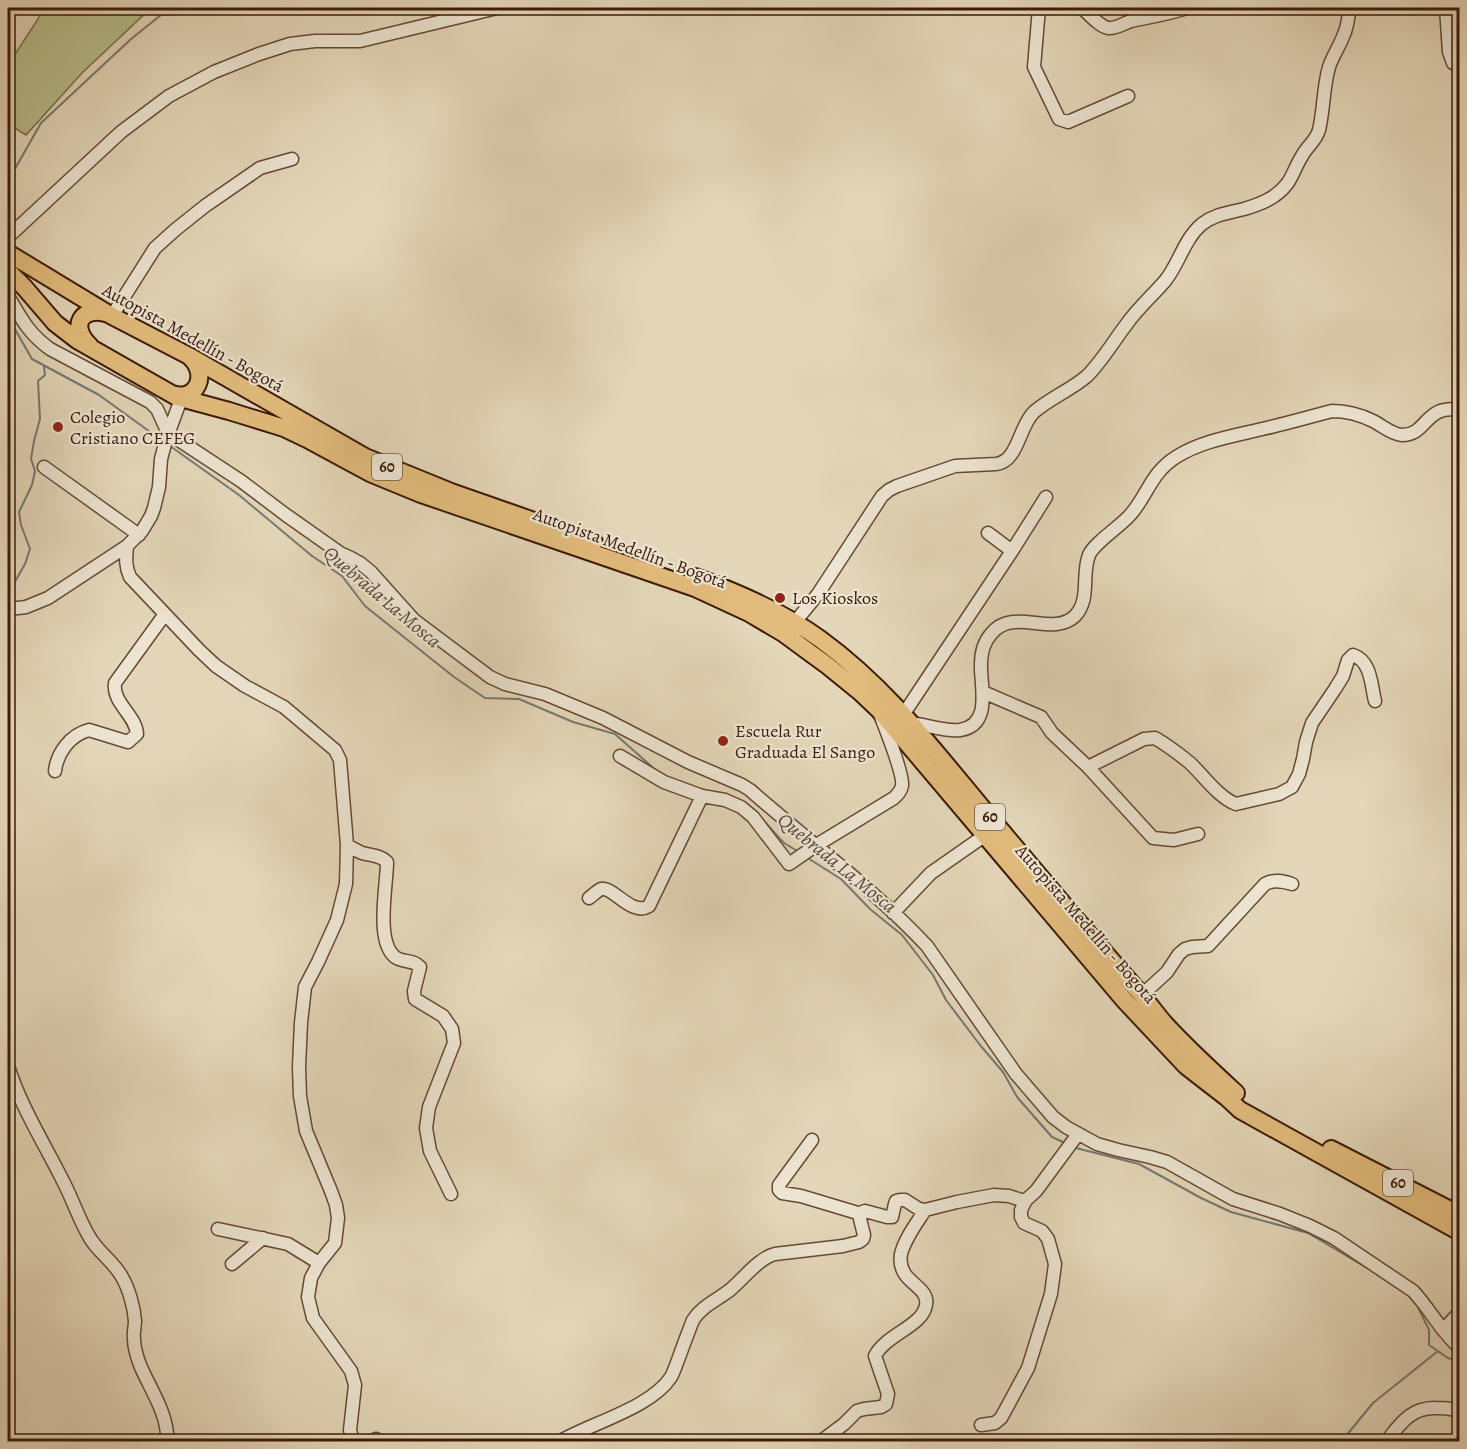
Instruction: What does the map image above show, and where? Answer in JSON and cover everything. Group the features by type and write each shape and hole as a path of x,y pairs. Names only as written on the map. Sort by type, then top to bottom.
{"highway":[{"name":"Autopista Medellín - Bogotá","path":"8,253 112,316 189,356 365,457 451,492 709,582 795,622 853,665 907,719 1165,1024 1198,1059 1236,1093 1291,1128 1460,1215"},
{"name":"Autopista Medellín - Bogotá","path":"8,271 55,323 76,340 175,396 284,428 370,473 421,495 695,588 749,613 783,633 828,666 879,710 1125,1001 1170,1050 1203,1080 1240,1110 1460,1232"},
{"path":"100,354 82,338 80,325 84,317 96,311 112,316"},
{"path":"175,396 186,395 199,384 198,366 189,356"}],"street":[{"path":"8,237 121,132 169,96 214,72 290,44 315,41 360,41 497,8"},
{"path":"1039,8 1034,66 1059,119 1068,122 1128,96"},
{"path":"1082,8 1101,24 1112,28 1187,8"},
{"path":"795,622 818,594 882,496 897,486 955,466 1001,464 1005,461 1014,450 1021,432 1034,412 1085,377 1100,362 1126,325 1173,271 1193,233 1201,225 1216,216 1269,200 1288,183 1303,154 1315,140 1319,128 1325,81 1331,61 1344,34 1350,8"},
{"path":"1446,8 1449,52 1453,63 1460,61"},
{"path":"112,316 155,248 175,230 260,168 292,159"},
{"path":"8,296 30,332 38,340 50,349 150,402 157,409 166,441 242,481 340,553 360,563 414,620 490,677 505,684 544,694 603,718 688,762 742,785 805,852 864,886 927,946 1016,1074 1053,1117 1066,1127 1072,1142"},
{"path":"8,610 26,608 42,602 127,546 139,535 154,508 159,487 161,459 175,396"},
{"path":"1046,498 907,719 943,730 961,730 973,725 981,715 982,651 988,637 1004,623 1061,624 1074,616 1080,609 1084,596 1085,568 1091,552 1131,514 1163,467 1192,448 1332,411 1357,413 1393,434 1402,435 1416,432 1436,412 1445,409 1460,410"},
{"path":"44,467 139,535"},
{"path":"988,533 1012,551"},
{"path":"127,546 126,560 130,577 199,650 216,666 245,686 284,707 335,750 340,760 348,845 346,884 337,920 305,987 299,1066 300,1096 306,1131 332,1191 338,1218 335,1243 319,1263 311,1278 308,1297 313,1318 351,1371 356,1385 350,1430 355,1442"},
{"path":"56,771 57,759 61,751 82,732 88,730 128,742 137,734 135,725 116,696 115,682 165,614"},
{"path":"1088,767 1144,739 1155,738 1188,762 1231,802 1241,803 1279,794 1292,787 1304,759 1312,723 1335,689 1348,660 1353,655 1364,661 1375,701"},
{"path":"983,692 1041,717 1052,733 1088,767 1153,838 1174,840 1198,834"},
{"path":"620,756 664,782 741,807 753,817 789,864 894,798 901,791 903,784 900,772 879,710"},
{"path":"589,898 599,890 605,889 639,908 644,909 649,906 702,796"},
{"path":"893,913 931,873 984,836"},
{"path":"348,845 361,852 383,858 387,862 384,902 385,942 395,957 417,963 420,967 414,991 415,999 443,1016 452,1029 454,1042 429,1107 426,1128 430,1151 451,1194"},
{"path":"1142,995 1167,972 1179,954 1192,947 1208,946 1265,884 1273,880 1292,884"},
{"path":"8,1066 14,1085 84,1227 92,1241 122,1277 135,1319 135,1350 166,1423 168,1442"},
{"path":"812,1140 779,1185 782,1193 801,1196 861,1214 865,1211 887,1217 892,1217 896,1201 900,1200 905,1200 918,1209 926,1210 950,1203 994,1196 1009,1196 1026,1200"},
{"path":"981,1425 995,1423 1001,1418 1028,1368 1051,1294 1055,1264 1048,1239 1042,1232 1024,1223 1021,1217 1022,1210 1026,1200 1036,1191 1072,1142"},
{"path":"1072,1142 1096,1144 1167,1162 1233,1199 1310,1226 1334,1238 1413,1292 1460,1348"},
{"path":"820,1442 857,1411 881,1407 888,1400 875,1356 886,1342 920,1318 925,1309 927,1302 924,1293 902,1272 901,1266 907,1239 926,1210"},
{"path":"559,1442 578,1431 625,1411 664,1386 672,1375 693,1320 766,1257 858,1242 863,1239 864,1235 861,1214"},
{"path":"218,1229 288,1244 319,1263"},
{"path":"232,1264 263,1238"},
{"path":"1443,1330 1460,1312"},
{"path":"1386,1442 1409,1416 1422,1409 1446,1408 1460,1412"},
{"path":"371,1442 376,1439 381,1442"}],"green space":[{"path":"43,8 171,8 150,9 82,73 26,135 8,124 8,65"}],"waterway":[{"path":"8,181 41,123 131,39 161,15 297,8"},
{"name":"Quebrada La Mosca","path":"8,317 32,359 99,395 160,439"},
{"path":"8,594 25,564 30,549 19,512 32,485 35,471 31,459 40,419 38,381 45,375 44,367"},
{"name":"Quebrada La Mosca","path":"170,446 239,495 312,556 342,576 365,606 454,677 485,698 519,699 573,722 615,734 659,773"},
{"name":"Quebrada La Mosca","path":"694,787 712,792"},
{"name":"Quebrada La Mosca","path":"761,818 784,843 799,852"},
{"name":"Quebrada La Mosca","path":"806,857 841,879 870,909 902,935 933,975 946,1000 1003,1072 1017,1097 1052,1137 1065,1143"},
{"name":"Quebrada La Mosca","path":"1072,1147 1139,1164 1231,1212 1308,1233 1367,1268"},
{"name":"Quebrada La Mosca","path":"1417,1305 1429,1330 1429,1345 1448,1358 1460,1361"},
{"path":"1341,1442 1373,1403 1438,1351"}],"place":[{"name":"Colegio Cristiano CEFEG","path":"58,427"},
{"name":"Los Kioskos","path":"780,598"},
{"name":"Escuela Rur Graduada El Sango","path":"723,741"}]}
